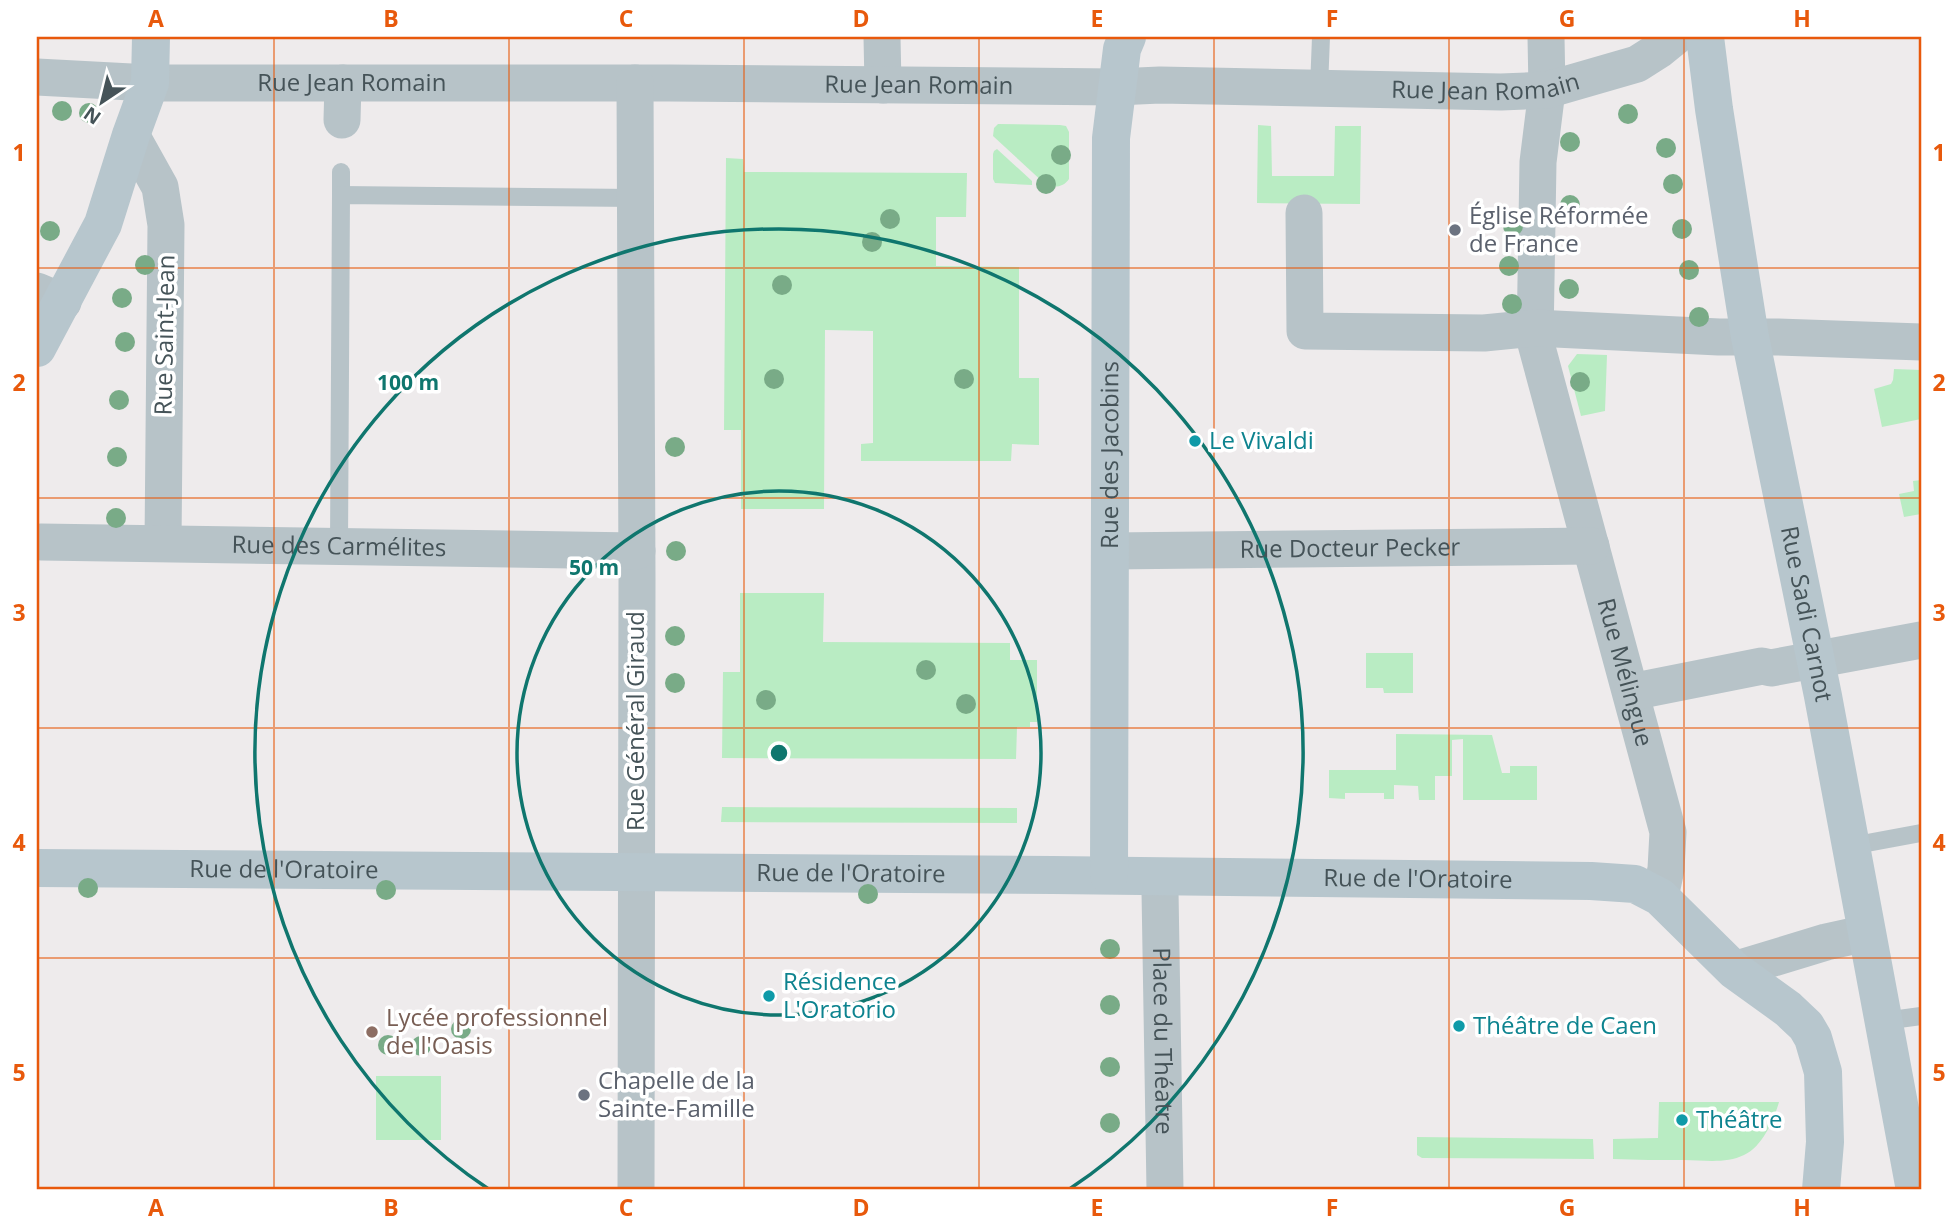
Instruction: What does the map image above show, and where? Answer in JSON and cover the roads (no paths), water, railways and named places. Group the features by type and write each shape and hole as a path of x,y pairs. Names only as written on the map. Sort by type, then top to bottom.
{"street":[{"path":"37,348 50,297 103,224 150,83 151,37"},
{"path":"882,37 883,85"},
{"name":"Rue des Jacobins","path":"1109,875 1111,138 1116,87 1126,37"},
{"name":"Rue Mélingue","path":"1546,37 1546,90 1538,162 1537,346 1668,832 1666,869 1660,897"},
{"name":"Rue Jean Romain","path":"42,81 1116,87 1160,85 1501,92 1546,90 1637,64 1675,37"},
{"name":"Rue Sadi Carnot","path":"1705,37 1750,337 1851,846 1915,1190"},
{"path":"342,120 343,83"},
{"name":"Rue Général Giraud","path":"635,83 636,1190"},
{"name":"Rue Saint-Jean","path":"131,135 160,187 166,225 163,543"},
{"path":"1304,213 1305,331 1484,333 1535,328 1719,337 1921,342"},
{"name":"Rue des Carmélites","path":"41,542 637,551"},
{"name":"Rue Docteur Pecker","path":"1110,551 1591,546"},
{"path":"1631,692 1762,666 1771,668 1921,640"},
{"name":"Rue de l'Oratoire","path":"37,868 1591,881 1636,884 1660,897"},
{"name":"Place du Théatre","path":"1160,891 1165,1190"},
{"path":"1660,897 1734,970 1788,1009 1806,1026 1813,1038 1823,1072 1825,1152 1821,1190"},
{"path":"1734,970 1826,942 1867,933"}],"lane":[{"path":"1320,88 1321,37"},
{"path":"339,545 341,172"},
{"path":"341,195 635,198"},
{"path":"1851,846 1921,833"},
{"path":"1884,1021 1921,1016"}],"place":[{"name":"Église Réformée de France","path":"1455,230"},
{"name":"Le Vivaldi","path":"1195,441"},
{"name":"Résidence L'Oratorio","path":"769,996"},
{"name":"Théâtre de Caen","path":"1459,1026"},
{"name":"Lycée professionnel de l'Oasis","path":"372,1032"},
{"name":"Chapelle de la Sainte-Famille","path":"584,1095"},
{"name":"Théâtre","path":"1682,1120"}]}
